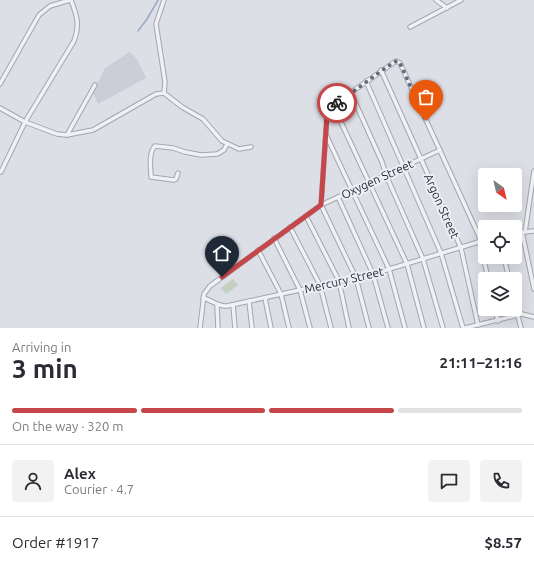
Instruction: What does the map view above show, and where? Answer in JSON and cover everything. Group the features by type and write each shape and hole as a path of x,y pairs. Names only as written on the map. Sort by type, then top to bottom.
{"street":[{"path":"0,84 39,15 50,6 71,0 77,14 77,32 74,41 25,122 0,172"},
{"path":"164,0 156,24 165,82 164,92"},
{"path":"436,0 447,8"},
{"path":"410,27 461,0"},
{"path":"369,328 356,278 321,205 327,115 333,106 381,70 394,62 397,61 400,63 478,234"},
{"name":"Argon Street","path":"381,70 460,248 478,325"},
{"path":"366,81 441,253 464,328 518,316 521,328"},
{"path":"67,135 94,85"},
{"path":"0,108 25,122 57,134 67,135 93,130 156,94 164,92"},
{"path":"164,92 182,107 203,119 222,141 239,149 251,147"},
{"path":"350,93 382,162 386,175 423,259 443,328"},
{"path":"333,106 407,264 424,328"},
{"path":"326,136 389,269 405,328"},
{"path":"178,173 176,179 174,180 151,177 150,158 152,150 155,146 173,148 201,155 218,154 224,150 227,144"},
{"name":"Oxygen Street","path":"203,298 205,291 210,286 321,205 440,150"},
{"path":"534,171 523,232 534,289"},
{"path":"338,197 373,274 388,328"},
{"path":"306,216 339,281 349,328"},
{"path":"290,227 320,285 331,328"},
{"path":"523,232 534,231"},
{"path":"274,238 300,290 310,328"},
{"name":"Mercury Street","path":"203,298 223,307 233,305 373,274 478,243"},
{"path":"258,250 281,294 289,328"},
{"path":"200,328 203,298"},
{"path":"265,298 272,328"},
{"path":"249,301 252,328"},
{"path":"217,305 218,328"},
{"path":"233,305 235,328"},
{"path":"522,315 534,317"},
{"path":"497,316 498,320"}],"shaded area":[{"path":"130,52 137,59 146,78 98,104 93,93 105,68"}],"green space":[{"path":"233,279 238,285 226,294 221,288"}],"waterway":[{"path":"138,31 158,0"}],"way so far":[{"path":"337,103 397,61 400,63 426,121"}],"route":[{"path":"222,277 321,205 327,115 330,109 337,103"}]}
